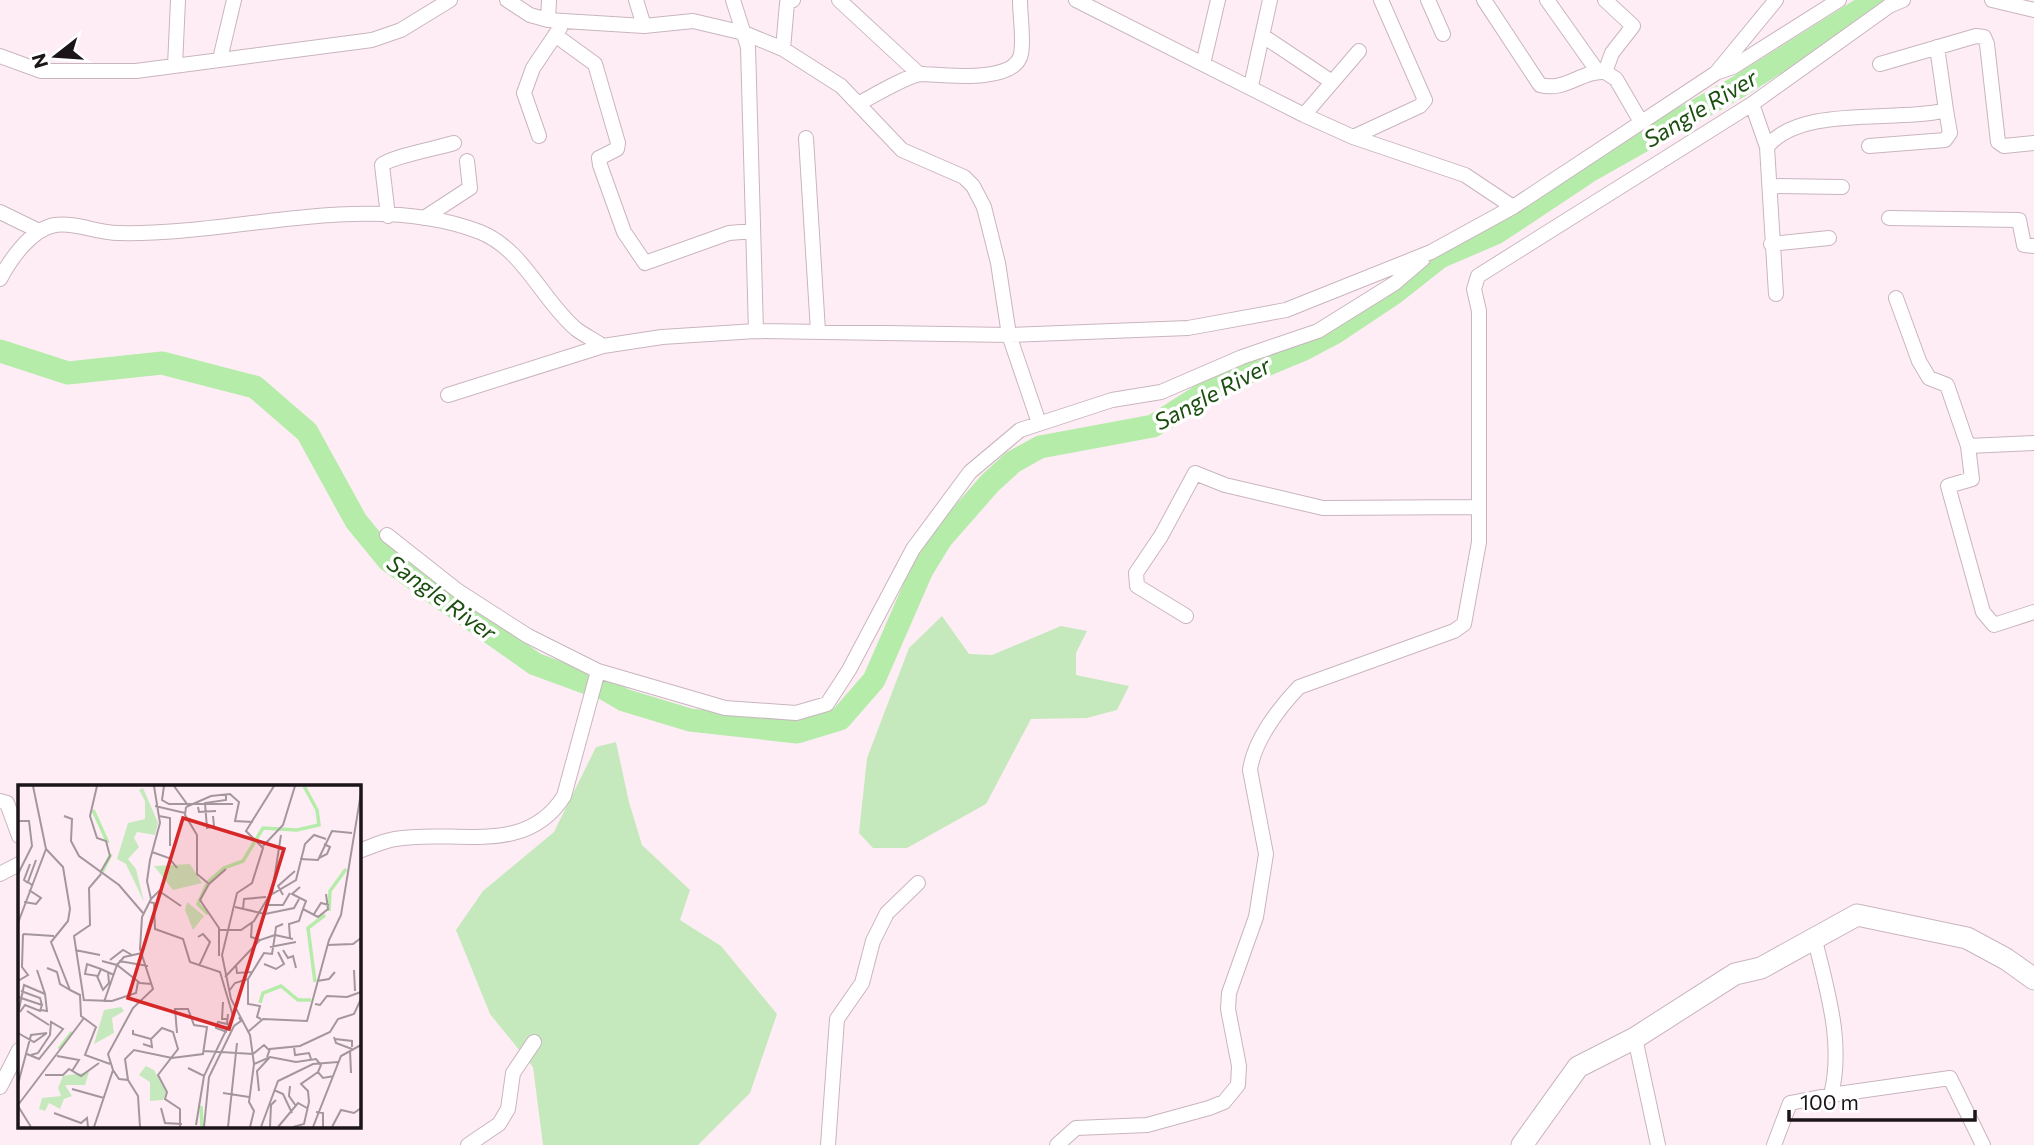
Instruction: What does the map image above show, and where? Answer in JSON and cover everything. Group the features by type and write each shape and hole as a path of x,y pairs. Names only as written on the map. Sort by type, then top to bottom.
{"street":[{"path":"175,66 178,0"},
{"path":"220,59 234,0"},
{"path":"0,56 41,71 136,71 372,40 401,30 450,0"},
{"path":"507,0 530,15 548,20 644,26 693,20 744,33 783,49 841,86 902,150 964,177 973,186 984,207 996,252 1009,335 1039,423"},
{"path":"548,20 549,0"},
{"path":"636,0 644,26"},
{"path":"733,0 748,47 756,331"},
{"path":"783,49 787,3 793,0"},
{"path":"839,0 919,74"},
{"path":"858,104 919,74 961,78 1007,70 1016,64 1021,55 1020,0"},
{"path":"1076,0 1304,115 1353,137 1465,175 1513,207"},
{"path":"1203,64 1218,0"},
{"path":"1251,86 1270,0"},
{"path":"1353,137 1420,106 1425,100 1381,0"},
{"path":"1428,0 1443,34"},
{"path":"1484,0 1540,85 1550,87 1602,72 1612,52 1633,26 1605,0"},
{"path":"1547,0 1602,72 1616,79 1641,122"},
{"path":"1716,73 1776,0"},
{"path":"448,395 603,346 662,338 756,331 1009,335 1188,328 1286,310 1431,252 1513,207 1716,73 1733,67 1839,0"},
{"path":"1057,1145 1076,1128 1165,1121 1209,1108 1232,1095 1238,1085 1239,1066 1228,1009 1229,993 1256,917 1266,854 1250,771 1252,757 1280,706 1298,687 1461,627 1466,620 1479,542 1479,311 1474,289 1478,276 1752,104 1889,6 1903,0"},
{"path":"1992,0 2034,10"},
{"path":"539,136 524,93 533,68 565,21"},
{"path":"555,35 595,64 603,81 618,143 617,149 599,158 600,165 624,232 645,263 729,233 753,231"},
{"path":"1263,36 1332,82"},
{"path":"1880,64 1976,36 1983,37 1987,44 1998,142 2004,146 2034,143"},
{"path":"1869,146 1945,140 1950,133 1937,47"},
{"path":"1304,115 1359,51"},
{"path":"1752,104 1768,147 1771,244 1776,295"},
{"path":"1768,147 1785,130 1841,118 1947,110"},
{"path":"806,138 818,331"},
{"path":"388,216 382,165 388,159 419,154 454,143"},
{"path":"424,218 470,188 467,161"},
{"path":"1770,186 1843,187"},
{"path":"0,212 39,231"},
{"path":"0,279 10,261 39,231 55,225 115,233 239,227 331,215 424,218 483,233 506,248 575,328 603,346"},
{"path":"1889,218 2019,220 2024,245 2034,246"},
{"path":"1771,244 1829,238"},
{"path":"387,535 481,606 528,636 598,671 725,708 796,713 827,704 849,670 913,549 970,472 1020,430 1112,400 1161,392 1242,358 1318,331 1395,283 1431,252"},
{"path":"1896,298 1919,361 1929,378 1947,385 1968,446 1972,479 1948,486 1983,612 1994,625 2034,612"},
{"path":"1968,446 2034,443"},
{"path":"1186,616 1137,586 1136,573 1161,536 1195,473 1225,485 1323,508 1479,507"},
{"path":"360,851 395,839 517,834 536,825 556,808 564,796 598,671"},
{"path":"0,801 7,803 17,831 0,829"},
{"path":"0,874 18,865"},
{"path":"828,1145 837,1019 862,984 873,942 887,913 918,883"},
{"path":"1524,1144 1578,1067 1635,1038 1735,975 1761,968 1857,915 1967,938 2006,959 2034,979"},
{"path":"1815,940 1834,1022 1837,1070 1831,1094"},
{"path":"1635,1038 1658,1145"},
{"path":"468,1145 499,1124 508,1110 513,1073 534,1042"},
{"path":"0,1087 18,1052"},
{"path":"1774,1145 1790,1103 1831,1094 1950,1078 1983,1145"}],"green space":[{"path":"942,616 969,654 992,655 1061,626 1087,631 1076,653 1076,675 1129,686 1117,710 1087,718 1031,719 986,804 907,848 873,848 859,833 867,758 909,648"},
{"path":"616,742 642,845 690,890 680,920 721,946 777,1014 750,1093 698,1145 543,1145 533,1067 490,1014 456,930 483,891 554,832 596,747"}],"waterway":[{"name":"Sangle River","path":"602,687 624,700 690,720 797,732 840,719 874,680 922,570 941,539 990,483 1013,462 1040,447 1153,426 1216,386 1302,350 1336,332 1393,294 1440,257 1496,233 1591,170 1738,87 1876,0"},
{"name":"Sangle River","path":"0,351 68,373 162,363 255,387 307,432 356,521 388,560 535,664 587,683"}]}
